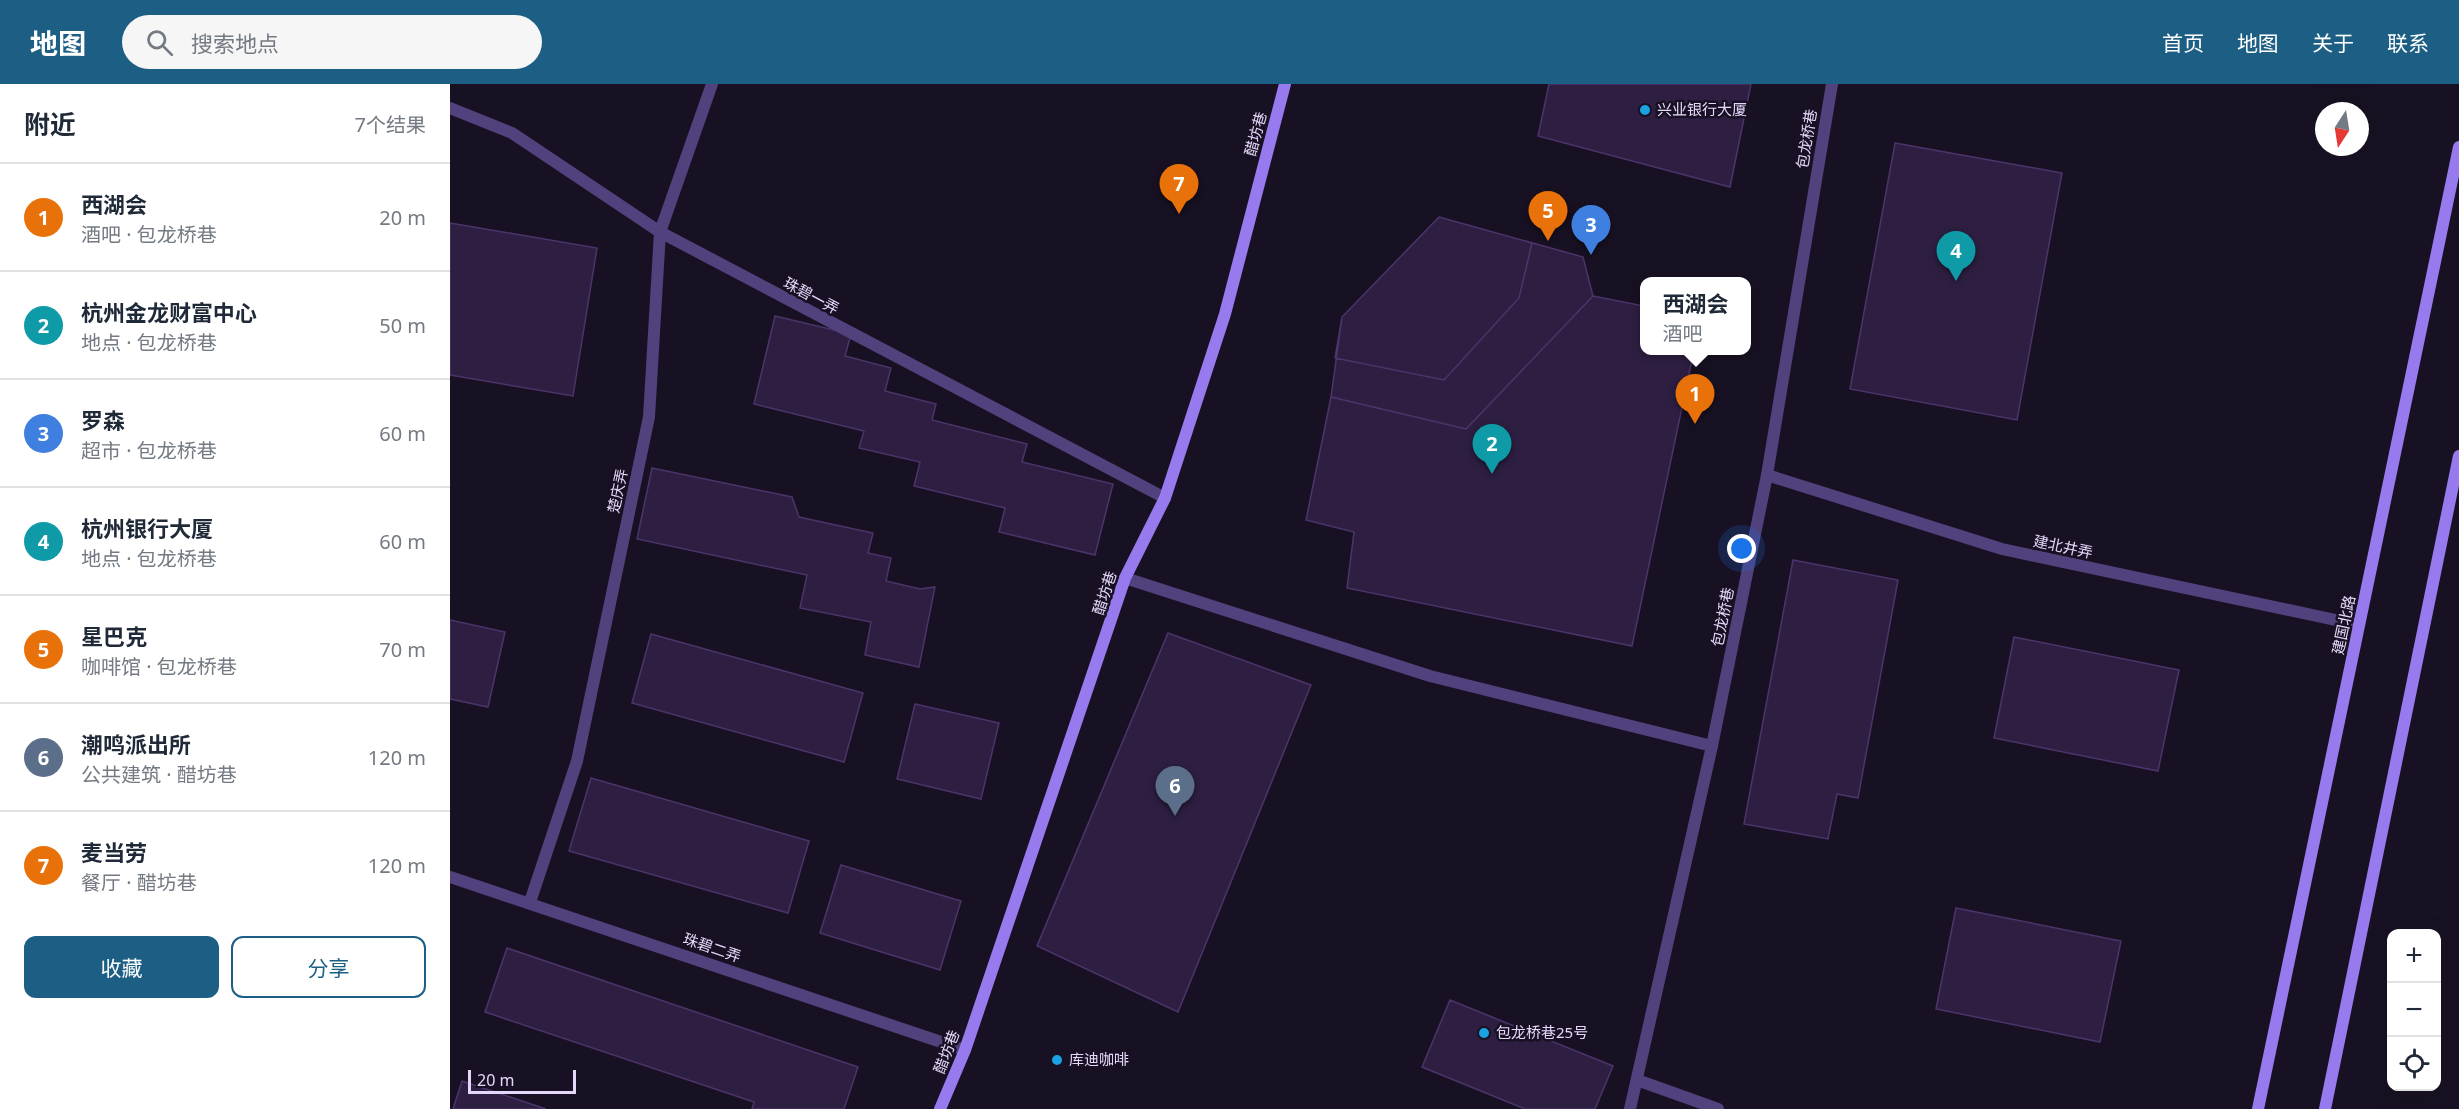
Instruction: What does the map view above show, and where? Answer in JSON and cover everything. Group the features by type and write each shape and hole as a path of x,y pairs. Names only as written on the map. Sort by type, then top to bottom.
{"main road":[{"name":"醋坊巷","path":"940,1109 965,1050 1125,578 1165,498 1224,314 1285,84"},
{"name":"建国北路","path":"2258,1109 2459,147"},
{"path":"2325,1109 2459,456"}],"street":[{"name":"楚庆弄","path":"530,902 577,762 649,417 660,232 712,84"},
{"name":"包龙桥巷","path":"1630,1109 1712,746 1767,475 1832,84"},
{"name":"珠碧一弄","path":"450,108 512,134 660,232 1165,498"},
{"name":"建北井弄","path":"1767,475 2002,549 2359,625"},
{"path":"1125,578 1430,676 1712,746"},
{"name":"珠碧二弄","path":"450,877 965,1050"},
{"path":"1637,1080 1718,1109"}],"building":[{"name":"兴业银行大厦","path":"1549,84 1751,84 1730,187 1538,136"},
{"path":"1895,143 2062,173 2017,420 1850,389"},
{"path":"1439,217 1532,243 1519,298 1444,380 1335,358 1342,317"},
{"path":"1439,217 1583,257 1593,296 1466,429 1331,397 1342,317"},
{"path":"450,223 597,248 573,396 450,375"},
{"path":"1593,296 1640,305 1640,355 1693,355 1632,646 1347,588 1354,532 1306,520 1331,397 1466,429"},
{"path":"775,316 851,334 845,356 891,368 885,391 936,404 932,420 1027,444 1022,462 1113,484 1095,555 999,532 1005,508 914,486 920,462 859,448 864,431 754,404"},
{"path":"652,468 792,497 799,517 873,533 868,553 891,558 886,581 920,589 935,587 919,667 865,655 871,622 800,608 807,575 637,539"},
{"path":"1793,560 1898,580 1858,798 1837,794 1828,839 1744,824"},
{"path":"450,620 505,632 488,707 450,699"},
{"path":"1168,633 1311,685 1178,1012 1037,946"},
{"path":"651,634 863,693 844,762 632,703"},
{"path":"2014,637 2179,670 2158,771 1994,738"},
{"path":"915,704 999,723 981,799 897,779"},
{"path":"591,778 809,841 788,913 569,851"},
{"path":"841,865 961,901 940,970 820,933"},
{"path":"1956,908 2121,941 2100,1042 1936,1009"},
{"path":"507,948 858,1067 844,1109 752,1109 754,1102 485,1012"},
{"name":"包龙桥巷25号","path":"1450,1000 1613,1066 1595,1109 1525,1109 1422,1067"},
{"path":"462,1081 546,1109 453,1109"}],"place":[{"name":"兴业银行大厦","path":"1645,110"},
{"name":"麦当劳","path":"1179,214"},
{"name":"星巴克","path":"1548,241"},
{"name":"罗森","path":"1591,255"},
{"name":"杭州银行大厦","path":"1956,281"},
{"name":"西湖会","path":"1695,424"},
{"name":"杭州金龙财富中心","path":"1492,474"},
{"name":"潮鸣派出所","path":"1175,816"},
{"name":"包龙桥巷25号","path":"1484,1033"},
{"name":"库迪咖啡","path":"1057,1060"}]}
